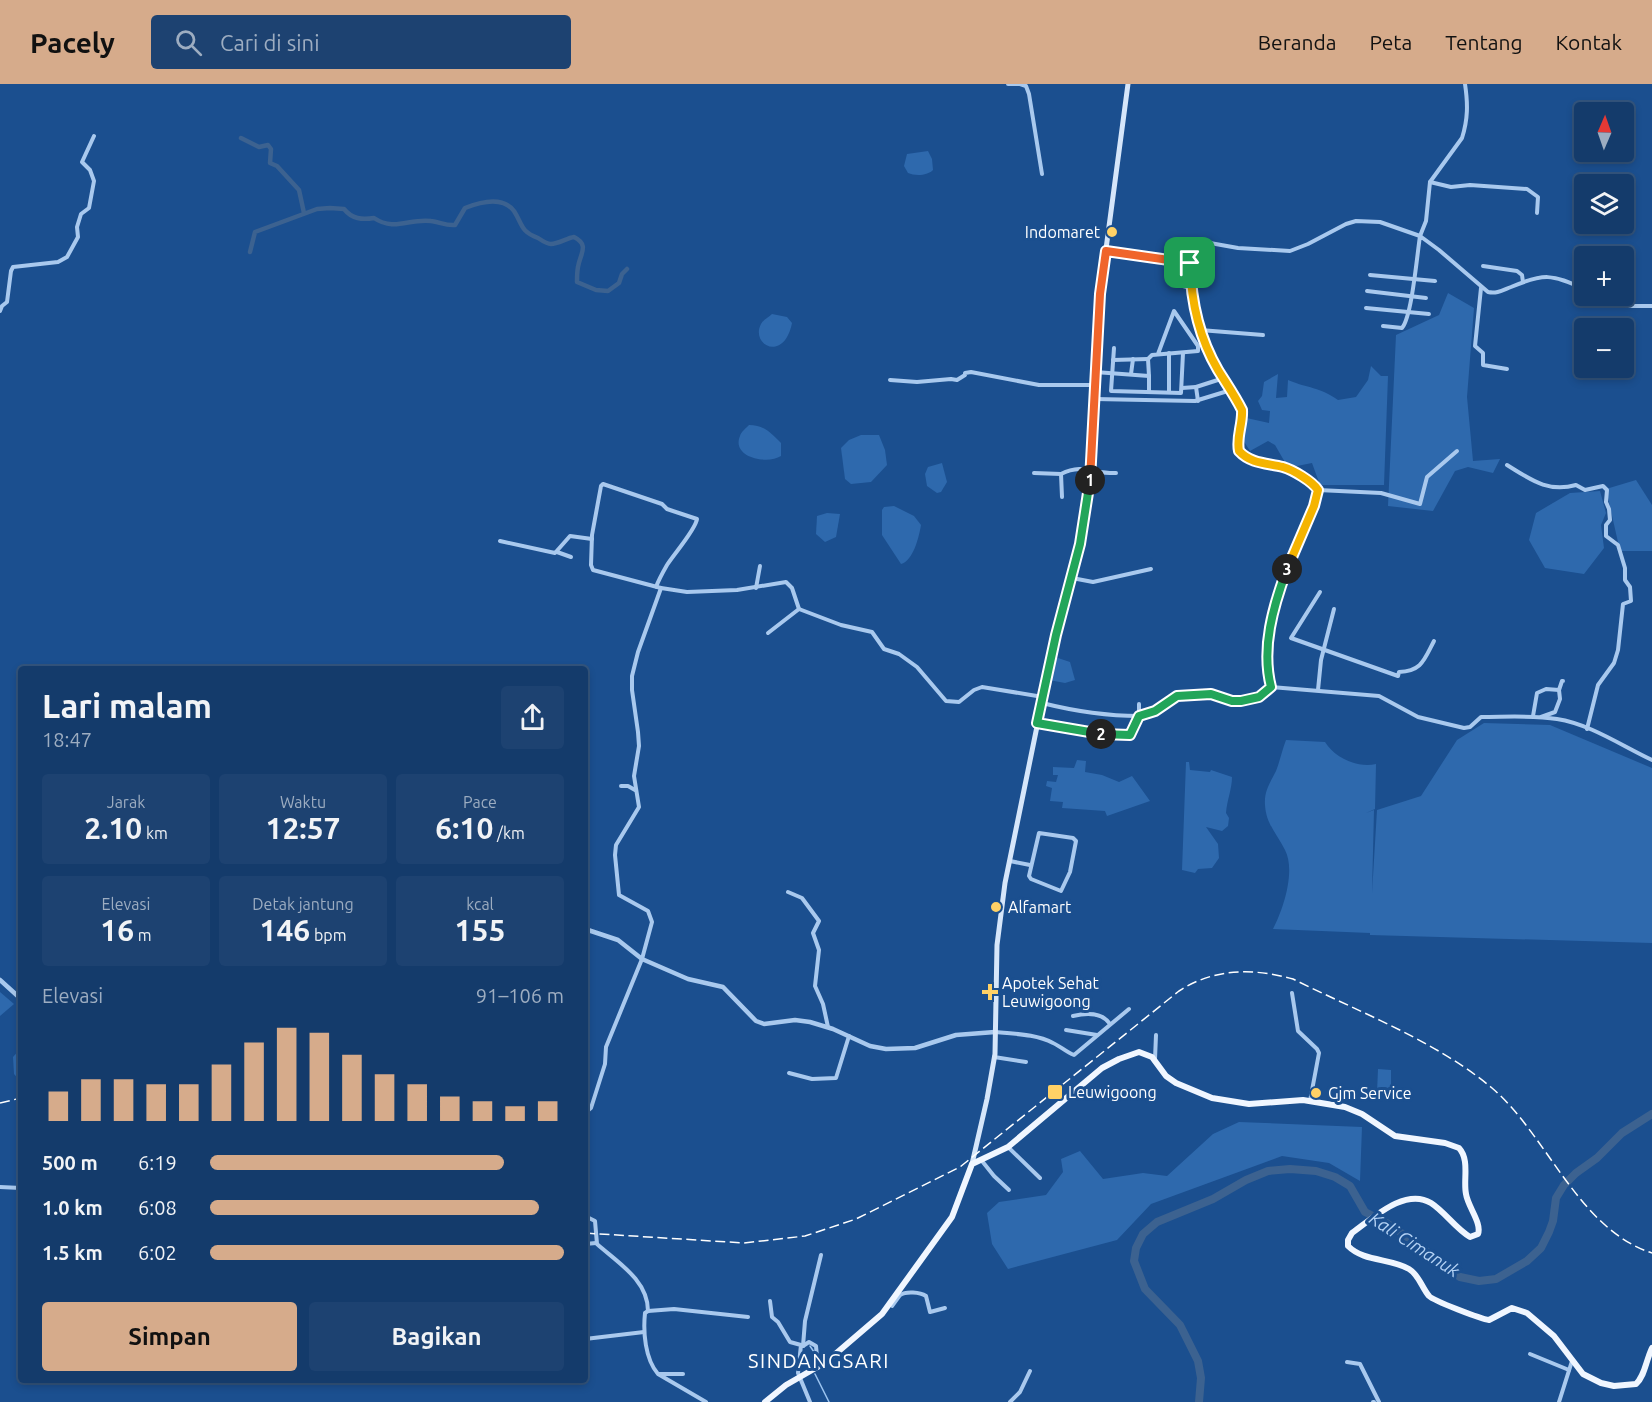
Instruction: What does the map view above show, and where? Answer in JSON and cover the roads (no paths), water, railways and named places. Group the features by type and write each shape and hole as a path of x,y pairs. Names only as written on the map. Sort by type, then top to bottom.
{"main road":[{"path":"765,1402 798,1373 815,1370 882,1314 952,1217 972,1164 994,1057 998,925 1009,861 1042,700 1086,515 1092,469 1100,294 1128,84"},
{"path":"972,1164 1008,1147 1076,1089 1111,1063 1138,1052 1148,1054 1155,1060 1162,1072 1176,1083 1212,1098 1249,1104 1285,1100 1310,1101 1353,1109 1395,1136 1445,1143 1460,1148 1465,1161 1467,1199 1480,1230 1475,1237 1470,1237 1431,1203 1412,1198 1395,1205 1350,1236 1347,1244 1352,1249 1366,1256 1409,1269 1432,1299 1475,1316 1490,1320 1512,1308 1524,1311 1554,1336 1583,1374 1602,1383 1614,1386 1636,1384 1643,1376 1652,1348"}],"street":[{"path":"1008,84 1026,86 1042,174"},
{"path":"1383,326 1402,328 1405,325 1420,236 1426,221 1430,182 1462,138 1467,122 1465,84"},
{"path":"0,311 7,302 10,270 13,267 58,262 69,255 78,237 77,227 81,214 89,206 94,181 90,170 82,162 94,136"},
{"path":"1430,182 1451,187 1470,184 1527,189 1538,197 1536,213"},
{"path":"1106,251 1190,263 1195,261 1205,245 1210,243 1238,248 1290,251 1346,224 1362,220 1380,222 1420,236 1488,292 1496,293 1543,277 1559,277 1574,284"},
{"path":"1190,263 1190,288 1200,330 1242,412 1238,444 1242,454 1260,463 1285,467 1314,485 1318,490 1381,493 1420,504 1427,477 1457,451"},
{"path":"1483,266 1517,271 1522,275 1523,282"},
{"path":"1370,275 1435,282"},
{"path":"1176,284 1190,288"},
{"path":"1482,288 1475,346 1483,353 1483,365 1507,369"},
{"path":"1367,291 1426,298"},
{"path":"1620,306 1652,306"},
{"path":"1366,308 1429,314"},
{"path":"1113,360 1148,359 1158,354 1195,352 1199,348 1174,311 1158,354"},
{"path":"1200,330 1263,335"},
{"path":"1114,348 1111,391 1180,393 1183,353"},
{"path":"1168,392 1169,353"},
{"path":"1131,374 1133,359"},
{"path":"1148,359 1149,392"},
{"path":"890,380 917,382 957,380 970,372 1039,385 1095,385"},
{"path":"1095,372 1149,376"},
{"path":"1182,388 1197,387 1224,378"},
{"path":"1197,387 1198,401"},
{"path":"1094,399 1198,401 1231,390"},
{"path":"1506,465 1544,486 1566,488 1576,485 1585,490 1603,486 1607,490 1606,500 1610,520 1606,525 1606,534 1618,545 1625,580 1630,587 1631,601 1623,604 1618,650 1614,663 1598,685 1587,729"},
{"path":"1035,473 1060,474 1076,468 1092,469 1107,474 1116,473"},
{"path":"1060,474 1062,497"},
{"path":"588,1110 591,1108 605,1064 606,1047 642,959 652,919 648,911 619,895 615,855 618,840 639,807 634,776 639,746 632,676 638,652 658,588 666,567 698,522 696,518 603,484 592,539 591,565 593,570 658,588 687,592 756,588 779,582 788,583 795,593 799,609"},
{"path":"1271,687 1266,663 1276,603 1292,555 1314,506 1318,490"},
{"path":"557,552 572,535 592,539"},
{"path":"500,541 571,557"},
{"path":"756,588 760,566"},
{"path":"1071,578 1093,582 1151,569"},
{"path":"1320,592 1291,638 1398,676 1399,672 1412,671 1421,664 1434,641"},
{"path":"799,609 841,625 872,632 884,649 899,654 917,667 946,701 959,702 974,690 982,687 1098,715 1139,716 1155,711 1177,696 1211,694 1232,701 1241,701 1259,697 1271,687 1318,690 1379,696 1418,717 1464,728 1470,727 1481,717 1533,716 1557,719 1587,729 1652,760"},
{"path":"768,633 799,609"},
{"path":"1318,690 1324,650 1334,609"},
{"path":"1540,717 1555,712 1563,681"},
{"path":"1533,716 1537,693 1546,689 1559,690"},
{"path":"1037,723 1127,736 1133,732 1139,716 1139,704"},
{"path":"621,786 628,786 635,790"},
{"path":"1039,833 1075,839 1070,872 1062,891 1057,891 1030,878 1030,865 1039,833"},
{"path":"1009,861 1030,865"},
{"path":"788,892 802,898 819,921 813,932 819,950 814,983 825,1009 828,1027"},
{"path":"588,930 618,940 642,959 688,979 723,987 761,1023 802,1021 828,1027 870,1046 886,1049 915,1048 956,1035 995,1032 1042,1039 1074,1055 1129,1009"},
{"path":"0,980 18,996"},
{"path":"1292,993 1298,1031 1317,1048 1319,1053 1310,1101"},
{"path":"1073,1016 1086,1014 1100,1016 1106,1018 1110,1024"},
{"path":"1066,1030 1098,1035"},
{"path":"1155,1060 1156,1035"},
{"path":"789,1073 812,1079 836,1078 849,1036"},
{"path":"994,1057 1026,1062"},
{"path":"1008,1147 1040,1178"},
{"path":"982,1161 1009,1190"},
{"path":"0,1187 18,1188"},
{"path":"588,1218 595,1221 596,1244"},
{"path":"588,1244 596,1244 630,1272 647,1297 648,1311 645,1314 644,1332 651,1363 658,1374 706,1402"},
{"path":"810,1402 798,1373 806,1321 821,1255"},
{"path":"882,1314 903,1293 926,1296 930,1312 945,1308"},
{"path":"770,1301 772,1316 790,1342 802,1347"},
{"path":"648,1311 694,1310 748,1317"},
{"path":"588,1339 644,1332"},
{"path":"802,1347 809,1342 815,1344 815,1370"},
{"path":"1530,1354 1569,1370"},
{"path":"1559,1402 1572,1361"},
{"path":"1347,1362 1360,1364 1379,1402"},
{"path":"1644,1370 1652,1372"},
{"path":"1010,1402 1020,1392 1030,1371"},
{"path":"658,1374 683,1374"}],"waterway":[{"path":"241,138 259,147 268,145 271,149 270,163 277,166 299,190 304,213"},
{"path":"250,252 255,232 317,209 344,209 350,215 358,218 374,218 389,224 423,221 455,225 465,208 484,202 498,202 509,206 525,230 546,243 554,244 574,237 582,243 583,250 577,282 596,290 608,291 619,283 622,274 627,269"},
{"name":"Kali Cimanuk","path":"1199,1402 1201,1378 1198,1361 1180,1325 1145,1289 1134,1261 1136,1248 1143,1234 1157,1222 1213,1199 1246,1180 1268,1171 1290,1169 1316,1171 1335,1177 1350,1186 1365,1212 1413,1241 1460,1277 1479,1281 1496,1279 1527,1261 1541,1248 1553,1221 1556,1198 1564,1185 1597,1158 1622,1133 1652,1114"},
{"path":"810,1346 814,1352 813,1368"},
{"path":"815,1374 829,1402"}],"railway":[{"path":"588,1233 744,1243 805,1236 856,1219 960,1167 1179,991 1192,983 1220,974 1249,972 1293,979 1422,1042 1470,1071 1512,1108 1565,1180 1604,1224 1626,1241 1652,1253"},
{"path":"0,1103 18,1099"}],"place":[{"name":"Indomaret","path":"1112,232"},
{"name":"Alfamart","path":"996,907"},
{"name":"Apotek Sehat Leuwigoong","path":"990,992"},
{"name":"Leuwigoong","path":"1055,1092"},
{"name":"Gjm Service","path":"1316,1093"}],"district":[{"name":"SINDANGSARI","path":"819,1360"}]}
